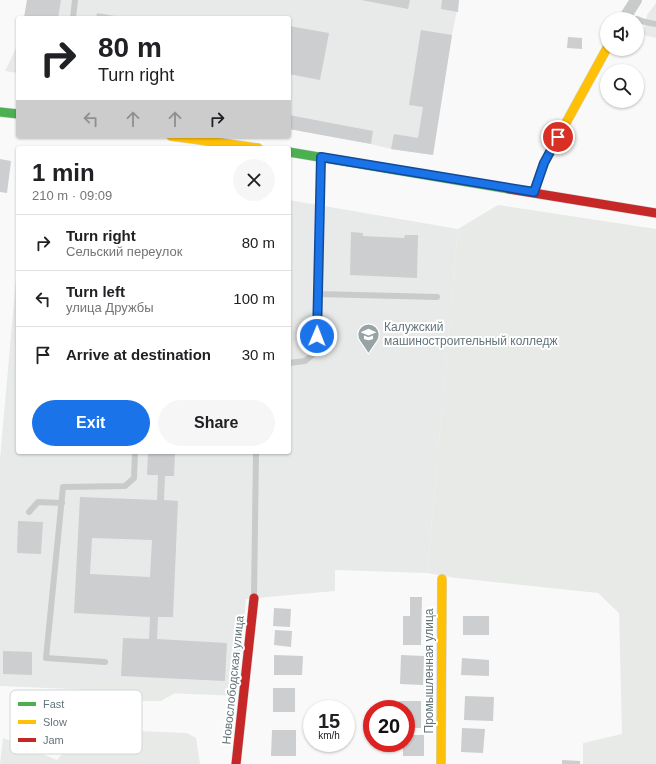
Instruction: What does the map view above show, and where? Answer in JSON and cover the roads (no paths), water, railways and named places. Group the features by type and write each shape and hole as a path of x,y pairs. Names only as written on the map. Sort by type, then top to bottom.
{"street":[{"path":"633,12 636,0"},
{"path":"534,192 544,163 603,56"},
{"path":"0,112 16,114"},
{"path":"186,138 244,146"},
{"path":"291,152 656,213"},
{"name":"Промышленная улица","path":"440,764 442,579"},
{"name":"Новослободская улица","path":"236,764 254,598"}],"lane":[{"path":"73,16 75,0"},
{"path":"644,22 656,24"},
{"path":"291,363 305,361 317,351 321,157"},
{"path":"318,294 437,297"},
{"path":"105,662 46,658 63,487 125,486 134,478 135,454"},
{"path":"254,598 256,454"},
{"path":"29,512 38,502 62,503"}],"place":[{"name":"Калужский машиностроительный колледж","path":"368,354"}]}
